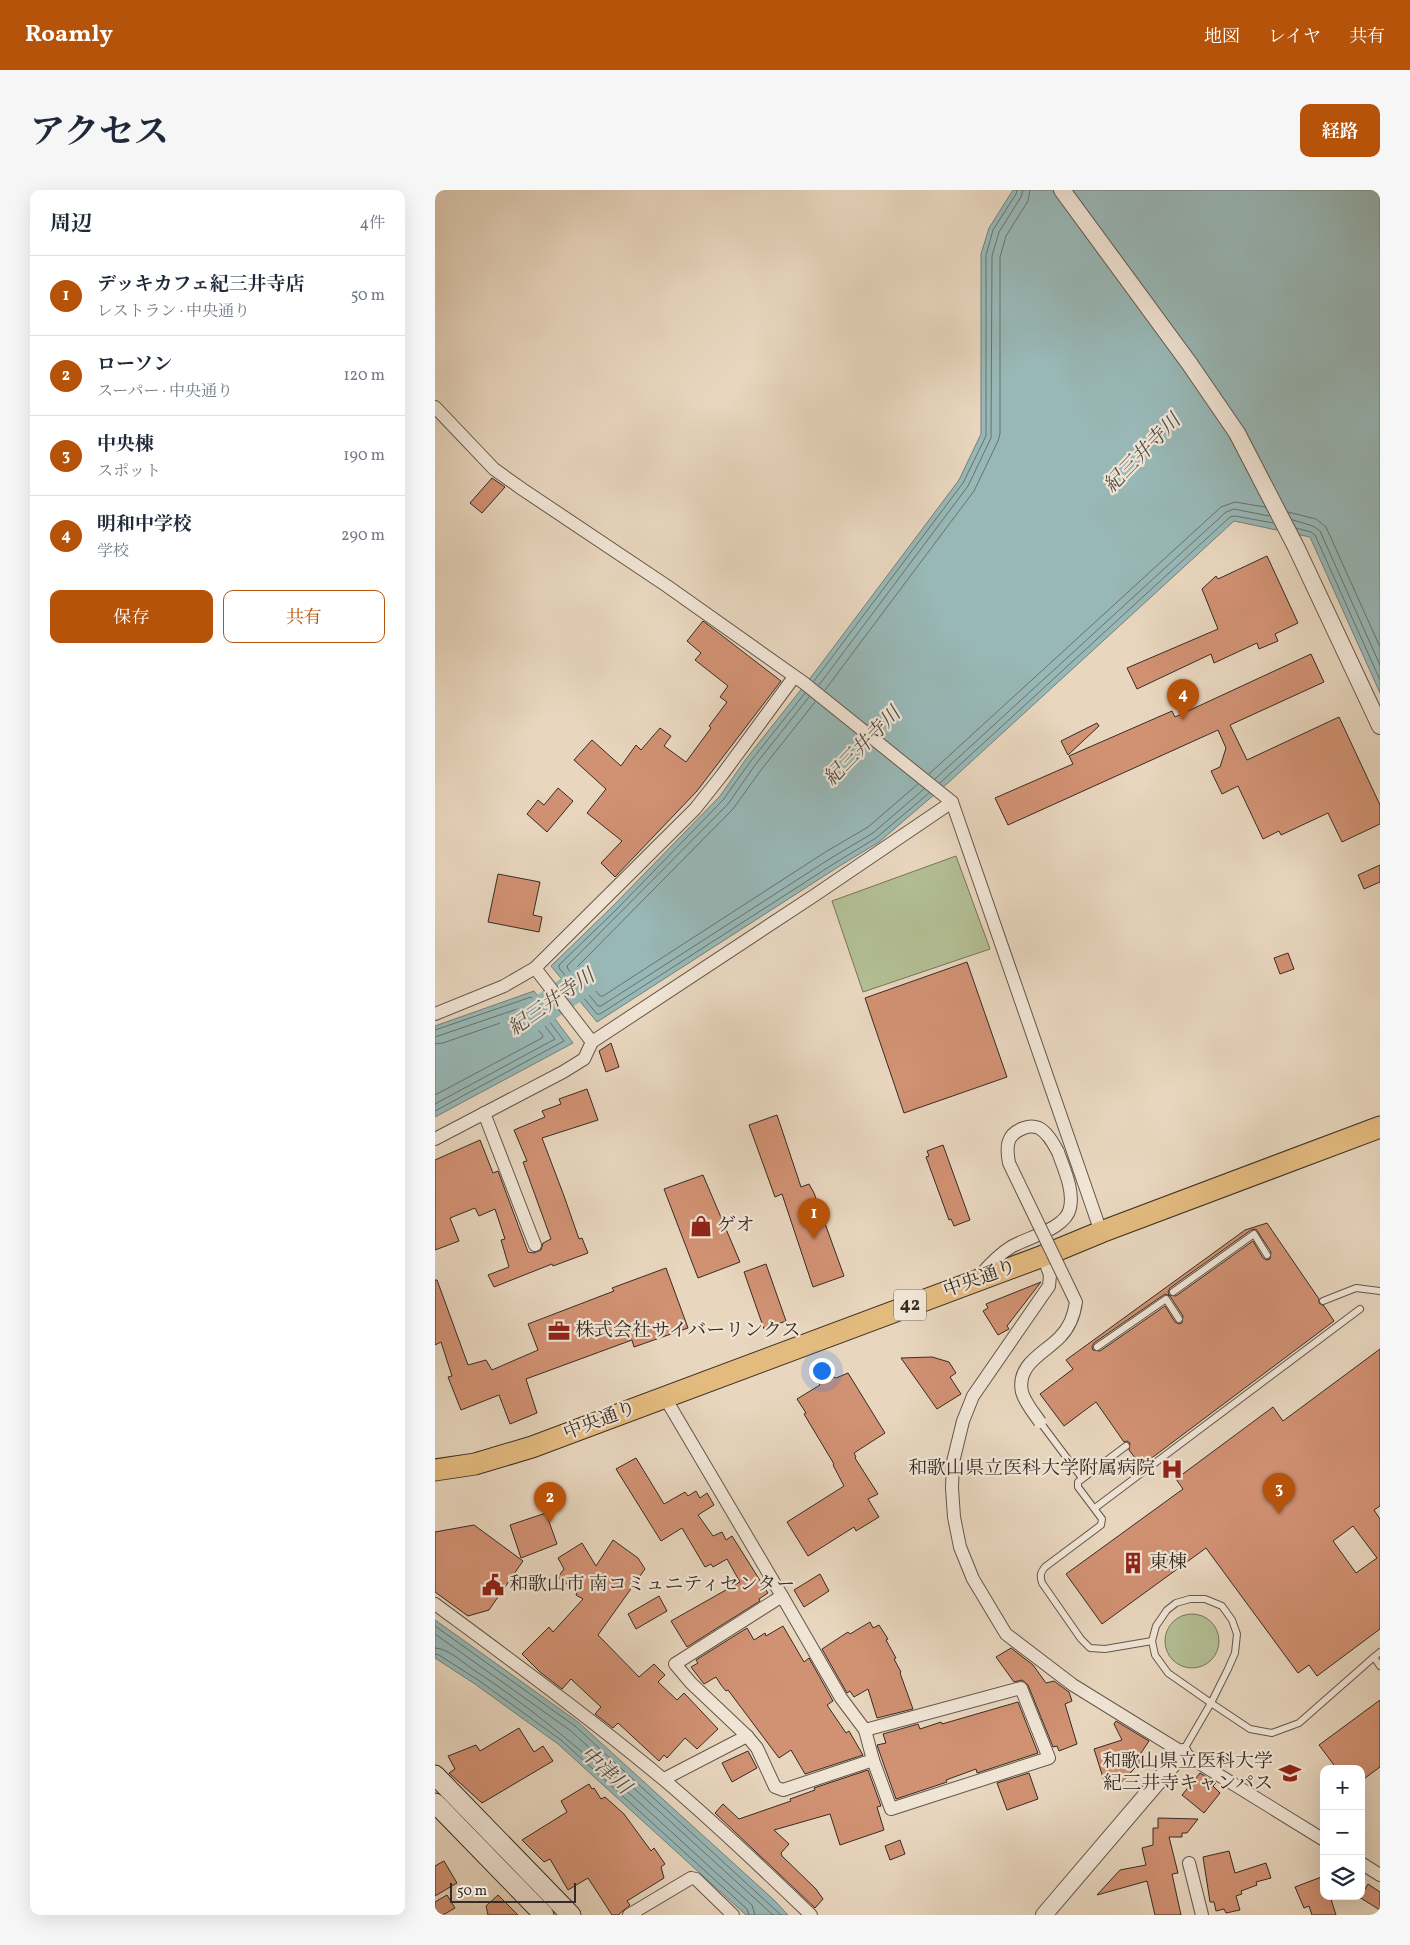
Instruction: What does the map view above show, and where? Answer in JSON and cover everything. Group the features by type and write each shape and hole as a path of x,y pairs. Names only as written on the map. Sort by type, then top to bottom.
{"highway":[{"name":"中央通り","path":"435,1470 475,1464 516,1452 1043,1256 1101,1232 1380,1127"}],"main road":[{"path":"435,1775 571,1915"},
{"path":"435,1803 543,1915"}],"street":[{"path":"1062,190 1189,363 1237,433 1296,547 1380,726"},
{"path":"435,407 494,469 667,586 799,680 948,799 1101,1232"},
{"path":"435,1014 538,973 695,809 799,680"},
{"path":"435,1139 584,1059 589,1038 815,896 948,799"},
{"path":"538,973 589,1038"},
{"path":"484,1113 535,1245"},
{"path":"975,1281 997,1256 1013,1246 1057,1225 1067,1216 1070,1209 1071,1194 1058,1152 1049,1137 1033,1126 1014,1132 1009,1138 1007,1151 1009,1163 1076,1302 1073,1319 1061,1337 1033,1359 1023,1376 1022,1391 1040,1422"},
{"path":"1043,1256 1050,1275 1049,1286 973,1396 963,1421 953,1462 954,1517 960,1547 973,1580 1006,1634 1073,1685 1320,1838"},
{"path":"664,1396 783,1596 841,1698 865,1730 873,1760 891,1809 1049,1758 1021,1688 865,1730"},
{"path":"783,1596 675,1664 691,1683 747,1736 757,1748 775,1787 783,1790 873,1760"},
{"path":"435,1604 540,1682 663,1779 759,1865 811,1915"},
{"path":"663,1779 747,1736"},
{"path":"1044,1915 1183,1752"},
{"path":"1189,1863 1202,1915"},
{"path":"1365,1866 1380,1875"},
{"path":"629,1915 691,1878 696,1879 733,1915"}],"lane":[{"path":"1173,1292 1253,1234 1267,1255"},
{"path":"1323,1300 1357,1287 1380,1290"},
{"path":"1097,1347 1166,1299 1179,1319"},
{"path":"1095,1508 1360,1309"},
{"path":"1040,1422 1082,1478"},
{"path":"1126,1446 1079,1482 1078,1487 1102,1519 1101,1525 1045,1568 1041,1572 1040,1577 1042,1583 1081,1639 1091,1648 1105,1649 1152,1642"},
{"path":"1183,1752 1211,1703 1235,1652 1237,1634 1232,1620 1222,1606 1205,1600 1190,1599 1176,1603 1167,1610 1156,1626 1152,1642 1155,1655 1168,1673 1211,1703 1250,1730 1272,1733 1299,1723 1380,1652"},
{"path":"1373,1657 1380,1666"}],"green space":[{"path":"956,856 990,949 863,992 832,901"},
{"path":"1192,1614 1202,1616 1211,1622 1217,1631 1219,1641 1217,1651 1211,1660 1202,1666 1192,1668 1182,1666 1173,1660 1167,1651 1165,1641 1167,1631 1173,1622 1182,1616"}],"water":[{"path":"1013,190 1380,190 1380,693 1310,537 1234,521 949,782 879,842 597,1022 551,966 613,906 720,796 746,759 815,672 959,480 981,434 981,254 989,228"},
{"path":"534,991 573,1043 435,1117 435,1026"},
{"name":"中津川","path":"435,1620 578,1722 774,1900 788,1915 746,1915 558,1744 475,1684 435,1658"}],"building":[{"path":"492,478 505,487 482,513 470,503"},
{"path":"1267,556 1298,623 1275,634 1278,641 1259,649 1257,643 1214,663 1211,654 1137,689 1127,668 1218,629 1202,589 1216,576 1218,579"},
{"path":"703,621 781,681 697,791 615,877 601,863 622,841 587,813 606,789 574,760 592,740 621,766 636,745 641,750 660,728 671,736 664,746 686,762 727,702 720,697 728,686 695,660 701,653 687,641"},
{"path":"1311,654 1324,682 1230,725 1247,760 1339,717 1380,805 1380,824 1342,842 1328,813 1281,835 1279,831 1263,839 1238,786 1222,794 1211,771 1220,767 1226,748 1218,730 1008,825 995,798 1073,764 1069,756 1172,711 1175,717"},
{"path":"1097,723 1099,726 1068,755 1061,741"},
{"path":"558,788 573,801 547,832 527,814 538,800 544,805"},
{"path":"1380,865 1380,882 1364,889 1358,875"},
{"path":"498,874 540,882 533,915 542,917 539,932 488,922"},
{"path":"1288,953 1294,969 1280,974 1274,958"},
{"path":"967,962 1007,1077 904,1113 865,998"},
{"path":"611,1043 619,1067 606,1072 599,1051"},
{"path":"587,1089 598,1120 542,1138 579,1239 582,1238 588,1253 553,1266 552,1264 494,1287 488,1275 509,1267 501,1240 505,1239 495,1209 479,1216 475,1208 450,1218 459,1241 435,1250 435,1160 480,1140 493,1173 498,1171 528,1252 534,1253 541,1250 543,1243 551,1239 523,1162 527,1161 514,1130 545,1117 542,1111 561,1104 559,1099"},
{"path":"777,1115 801,1187 809,1184 814,1193 844,1276 813,1287 782,1194 775,1197 749,1125"},
{"path":"943,1145 970,1220 954,1226 951,1219 949,1220 926,1157 929,1156 927,1151"},
{"name":"ゲオ","path":"703,1175 740,1262 698,1278 664,1189"},
{"path":"1267,1223 1319,1299 1319,1303 1324,1306 1334,1321 1141,1466 1129,1450 1130,1443 1124,1442 1096,1402 1064,1426 1040,1394 1073,1369 1066,1360 1245,1230","holes":["1256,1229 1271,1252 1270,1259 1263,1258 1253,1241 1176,1296 1169,1295 1170,1288 1251,1230","1165,1294 1170,1296 1183,1316 1182,1323 1175,1322 1165,1306 1100,1351 1093,1350 1094,1343"]},
{"path":"766,1264 786,1321 764,1329 744,1272"},
{"path":"666,1268 688,1328 634,1347 632,1340 526,1379 537,1413 510,1424 499,1395 461,1410 448,1377 452,1376 441,1342 435,1345 435,1280 437,1280 468,1365 486,1360 492,1370 538,1350 528,1324 614,1291 612,1288"},
{"path":"1041,1282 1007,1326 1009,1329 998,1335 983,1311 988,1308 986,1304"},
{"path":"1380,1349 1380,1506 1374,1510 1380,1519 1380,1629 1317,1676 1309,1665 1298,1673 1206,1548 1102,1624 1066,1574 1183,1489 1176,1479 1273,1407 1283,1421","holes":["1353,1526 1377,1558 1356,1573 1333,1541"]},
{"path":"932,1357 949,1362 956,1373 950,1377 961,1394 937,1409 901,1358"},
{"path":"848,1373 885,1433 854,1453 855,1458 878,1494 868,1499 879,1517 856,1531 854,1527 808,1556 787,1522 844,1486 834,1464 797,1399 820,1385 818,1382 826,1374 836,1378"},
{"path":"636,1458 664,1504 685,1492 688,1496 696,1491 700,1498 707,1493 714,1505 698,1515 713,1536 722,1532 726,1540 732,1536 768,1593 759,1599 760,1601 687,1647 671,1621 740,1582 727,1559 713,1567 711,1564 705,1567 682,1528 661,1541 616,1469"},
{"path":"546,1513 557,1544 521,1558 510,1525"},
{"path":"474,1525 523,1561 489,1610 468,1616 435,1592 435,1532"},
{"path":"613,1540 638,1558 645,1569 598,1635 639,1677 654,1664 665,1675 658,1682 677,1700 684,1693 718,1729 697,1749 685,1738 667,1758 664,1755 659,1761 618,1723 613,1728 595,1714 601,1707 571,1679 562,1689 540,1672 522,1654 549,1627 553,1632 583,1599 576,1595 577,1592 558,1577 564,1569 558,1558 582,1543 596,1566"},
{"path":"820,1574 829,1591 804,1607 794,1590"},
{"path":"659,1596 667,1611 636,1629 628,1614"},
{"path":"870,1622 873,1628 879,1625 888,1639 886,1640 896,1658 894,1659 901,1672 913,1709 877,1718 868,1689 854,1697 850,1691 847,1693 822,1649 848,1632 850,1634"},
{"path":"783,1626 804,1662 809,1658 833,1701 827,1705 846,1733 849,1731 863,1755 805,1774 791,1750 779,1758 716,1677 704,1684 691,1667 698,1663 696,1660 747,1628 754,1640 765,1633 766,1636"},
{"path":"1011,1648 1033,1665 1046,1683 1054,1681 1069,1692 1072,1701 1065,1704 1077,1744 1059,1751 1057,1746 1053,1747 1028,1685 1022,1680 1014,1682 996,1657"},
{"path":"1380,1700 1380,1767 1365,1778 1365,1765 1334,1765 1319,1745"},
{"path":"1018,1702 1038,1753 977,1773 976,1769 946,1780 947,1782 896,1799 877,1745 886,1743 883,1734 918,1724 920,1729 941,1722 942,1724"},
{"path":"1116,1721 1149,1741 1137,1759 1141,1761 1123,1781 1106,1787 1094,1749 1122,1740 1114,1724"},
{"path":"519,1728 534,1752 543,1746 553,1761 482,1803 449,1773 455,1769 448,1756 476,1745 480,1751"},
{"path":"748,1751 757,1768 732,1782 722,1763"},
{"path":"868,1770 881,1806 877,1807 884,1830 840,1845 830,1814 774,1830 789,1844 781,1853 782,1856 816,1889 823,1899 815,1908 715,1813 723,1804 739,1819 791,1801 790,1799 815,1790 814,1788"},
{"path":"1029,1773 1038,1799 1007,1810 997,1783"},
{"path":"1200,1773 1216,1783 1213,1786 1220,1793 1204,1813 1182,1795"},
{"path":"589,1784 601,1799 605,1797 624,1814 651,1851 654,1848 665,1864 661,1867 664,1878 627,1901 630,1905 618,1915 612,1915 588,1878 568,1890 550,1859 544,1862 522,1840 567,1812 561,1801"},
{"path":"1158,1818 1198,1819 1187,1833 1182,1833 1182,1837 1169,1837 1178,1873 1172,1874 1181,1915 1155,1915 1147,1881 1097,1895 1120,1870 1146,1865 1142,1848 1153,1845 1153,1828 1158,1828"},
{"path":"900,1840 905,1854 890,1860 885,1846"},
{"path":"1229,1851 1235,1873 1266,1863 1271,1878 1256,1882 1257,1885 1241,1891 1242,1894 1236,1896 1240,1910 1226,1913 1224,1909 1216,1911 1214,1902 1210,1902 1203,1857"},
{"path":"444,1861 457,1883 435,1896 435,1866"},
{"path":"1320,1878 1320,1900 1331,1900 1336,1915 1312,1915 1309,1906 1304,1908 1295,1887"},
{"path":"1368,1884 1380,1892 1380,1910 1364,1900 1365,1889"},
{"path":"447,1895 455,1908 443,1915 435,1915 435,1902"},
{"path":"498,1895 518,1915 488,1915 486,1906"}],"waterway":[{"name":"紀三井寺川","path":"513,1030 604,967"}],"place":[{"name":"明和中学校","path":"1183,720"},
{"name":"ゲオ","path":"701,1226"},
{"name":"デッキカフェ紀三井寺店","path":"814,1239"},
{"name":"株式会社サイバーリンクス","path":"559,1331"},
{"name":"和歌山県立医科大学附属病院","path":"1172,1469"},
{"name":"中央棟","path":"1279,1514"},
{"name":"ローソン","path":"550,1523"},
{"name":"東棟","path":"1133,1563"},
{"name":"和歌山市 南コミュニティセンター","path":"493,1585"},
{"name":"和歌山県立医科大学 紀三井寺キャンパス","path":"1290,1773"}]}
